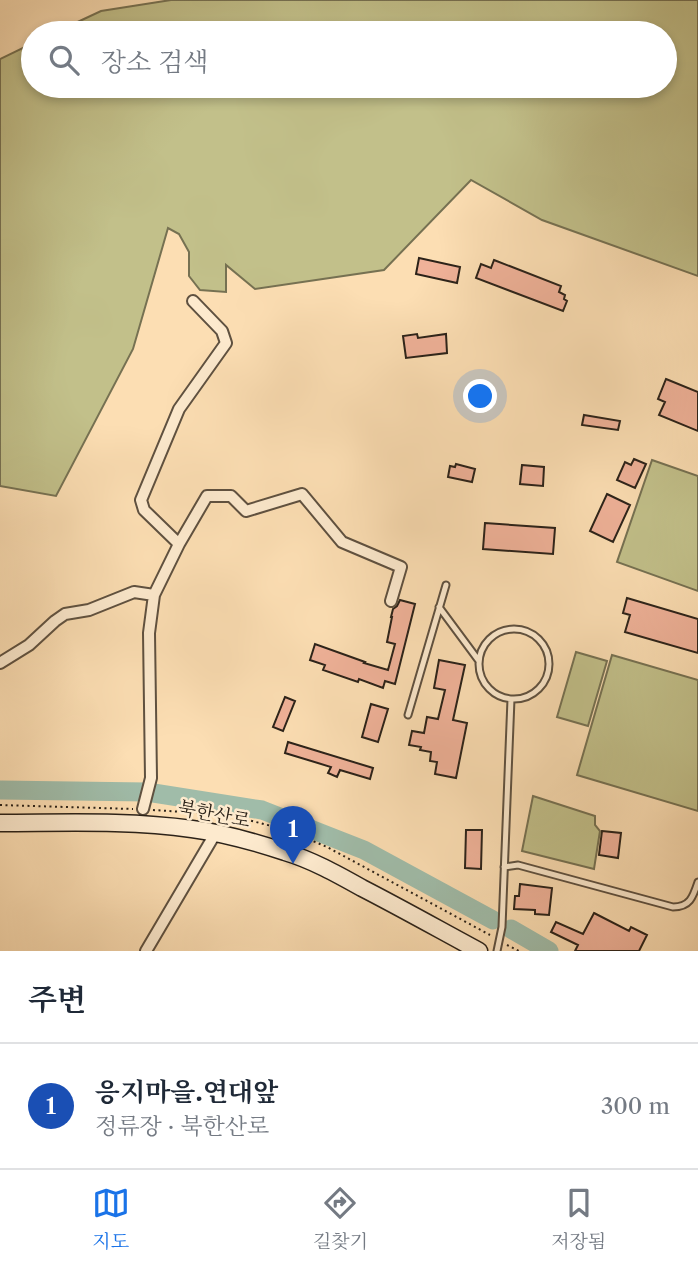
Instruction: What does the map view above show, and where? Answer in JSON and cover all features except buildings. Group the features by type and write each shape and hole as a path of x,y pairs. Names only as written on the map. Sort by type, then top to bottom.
{"street":[{"path":"179,544 144,510 141,500 179,409 226,342 222,331 193,301"},
{"path":"144,809 151,778 149,633 154,595 207,496 231,496 246,510 302,494 342,542 401,567 391,601"},
{"path":"0,663 29,645 65,614 89,610 134,592 154,595"},
{"name":"북한산로","path":"0,823 113,823 176,827 285,852 335,874 479,951"},
{"path":"146,951 215,834"}],"lane":[{"path":"408,715 446,585"},
{"path":"439,607 479,661"},
{"path":"513,628 533,634 541,642 547,652 549,664 547,675 533,693 511,699 488,688 480,672 479,661 481,651 493,635 513,628"},
{"path":"497,951 502,928 511,699"},
{"path":"504,867 518,865 673,908 688,903 698,883"}],"shaded area":[{"path":"171,0 698,0 698,276 542,220 471,180 384,270 255,289 226,265 226,292 200,290 189,276 189,252 179,234 168,228 133,349 56,496 0,486 0,59 21,49 21,98 677,98 677,21 80,21 101,11"},
{"path":"652,460 698,476 698,591 617,562"},
{"path":"576,652 607,661 588,726 557,717"},
{"path":"612,655 698,680 698,811 577,775"},
{"path":"533,796 595,816 595,825 600,831 594,869 522,851"}],"waterway":[{"path":"0,790 147,792 262,810 364,850 493,920"},
{"path":"511,929 549,951"}],"place":[{"name":"응지마을.연대앞","path":"293,864"}]}
